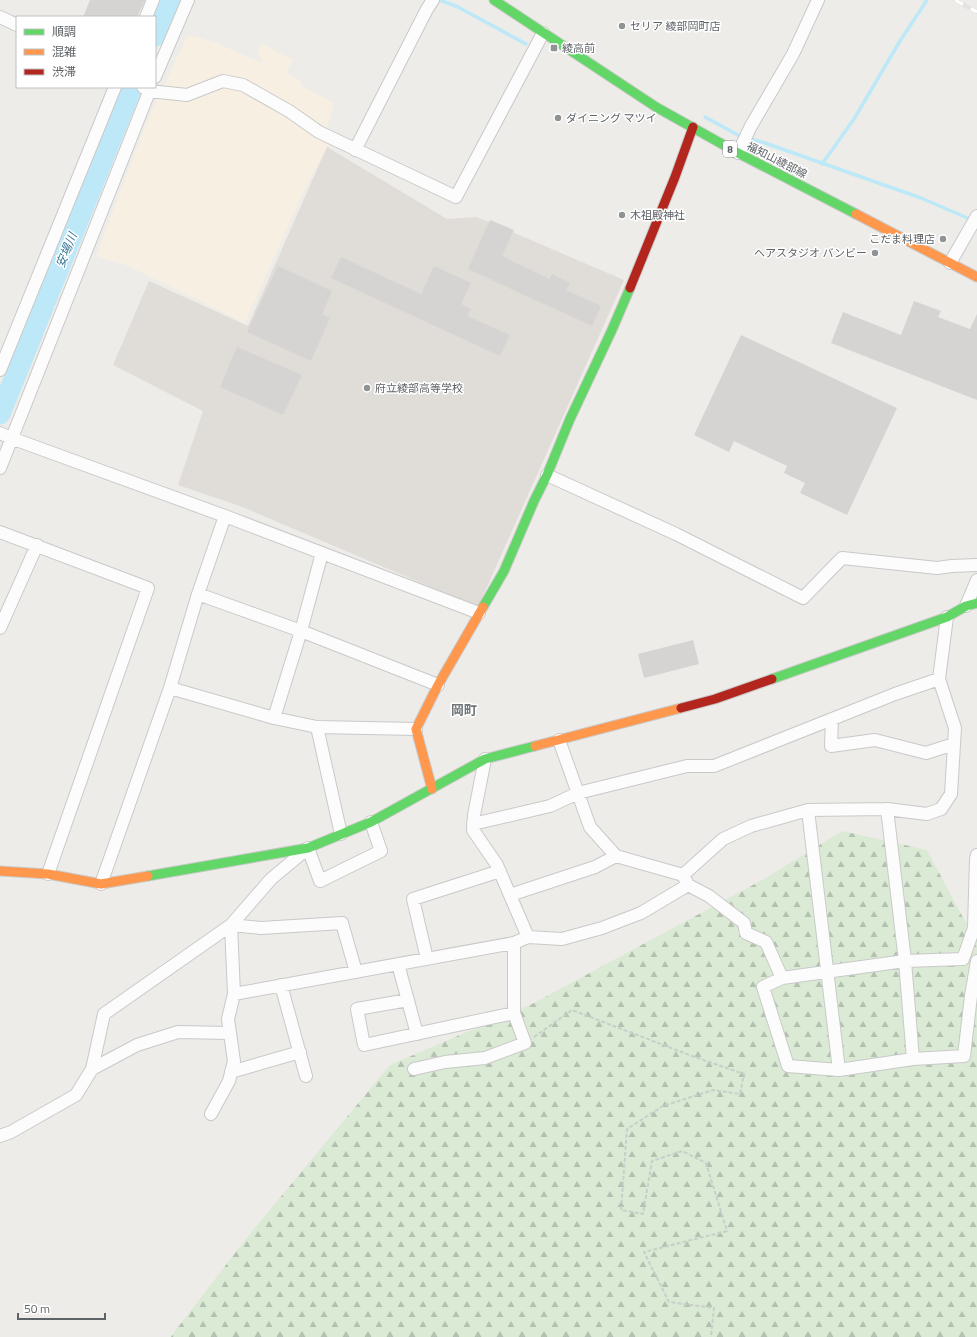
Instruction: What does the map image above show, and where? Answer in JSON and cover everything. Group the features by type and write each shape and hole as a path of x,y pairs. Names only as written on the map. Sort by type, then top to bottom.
{"street":[{"path":"146,16 153,0"},
{"path":"156,75 188,0"},
{"path":"355,150 433,0"},
{"name":"福知山綾部線","path":"494,0 656,107 738,153 977,277"},
{"path":"738,153 751,126 793,54 818,0"},
{"path":"0,17 16,25"},
{"path":"0,468 6,435 148,88 187,95 223,81 243,85 289,111 319,132 456,197 543,32"},
{"path":"0,370 115,88"},
{"path":"432,789 416,729 438,685 504,571 570,419 611,332 651,238 693,127"},
{"path":"950,263 977,216"},
{"path":"6,435 225,516 479,613"},
{"path":"546,475 676,534 803,598 842,558 937,568 977,565"},
{"path":"101,884 170,688 198,594 225,516"},
{"path":"0,532 148,588 48,874"},
{"path":"0,628 37,545"},
{"path":"274,718 302,631 322,553"},
{"path":"0,871 48,874 101,884 308,848 371,822 485,759 715,699 947,617 972,605 977,580"},
{"path":"198,594 302,631 438,685"},
{"path":"234,994 514,943 528,937 562,939 602,928 641,913 686,880 723,839 751,826 808,810 888,809 927,814 941,809 951,794 955,728 939,679 947,617"},
{"path":"473,824 550,806 578,793 687,766 714,766 895,694 939,679"},
{"path":"170,688 274,718 317,727 416,729"},
{"path":"832,719 831,746 875,740 926,754 954,744"},
{"path":"317,727 341,834"},
{"path":"559,740 590,827 616,856 686,880 709,896 744,923 746,933 766,942 782,978"},
{"path":"485,759 473,830 497,865 528,937"},
{"path":"888,809 905,961 913,1059"},
{"path":"808,810 839,1070"},
{"path":"308,848 320,881 382,851 371,822"},
{"path":"0,1136 11,1132 76,1095 92,1069 104,1014 231,925 271,879 308,848"},
{"path":"977,855 974,928 964,959 905,961 827,973 782,978 763,987 788,1066 839,1070 913,1059 964,1056 977,961"},
{"path":"510,895 595,867 616,856"},
{"path":"427,959 413,899 500,871"},
{"path":"231,925 261,928 342,923 356,972"},
{"path":"211,1114 228,1081 234,1061 228,1019 234,994 231,925"},
{"path":"414,1069 445,1062 485,1058 525,1043 514,1014 514,943"},
{"path":"398,964 417,1034"},
{"path":"281,985 306,1076"},
{"path":"408,1000 357,1009 364,1045 514,1014"},
{"path":"92,1069 137,1045 178,1032 230,1033"},
{"path":"231,1072 300,1052"}],"path":[{"path":"525,1043 572,1010 692,1056 744,1074 740,1094 713,1090 663,1106 627,1129 621,1210 643,1214 652,1161 682,1151 706,1163 727,1231 644,1252 670,1302 714,1308 711,1337"}],"shaded area":[{"path":"189,35 214,42 264,64 257,52 262,44 293,60 286,73 299,80 303,87 334,103 327,128 334,133 302,195 245,323 128,266 96,256 146,124"},
{"name":"府立綾部高等学校","path":"327,147 447,219 477,217 624,280 478,607 240,506 178,485 203,411 113,365 149,281 248,326"}],"green space":[{"path":"842,831 927,850 962,916 977,938 977,1337 171,1337 249,1235 390,1065 532,1004 764,879"}],"building":[{"path":"90,0 145,0 137,16 83,16"},
{"path":"490,220 514,230 502,256 550,279 552,274 570,283 566,290 601,306 592,326 468,269"},
{"path":"341,257 421,294 434,266 471,283 461,304 471,309 467,316 510,335 500,356 331,278"},
{"path":"278,266 332,291 322,314 330,318 311,361 247,332"},
{"path":"914,301 941,311 938,317 970,329 977,314 977,400 831,343 843,312 901,335"},
{"path":"741,335 897,408 847,515 800,493 805,483 784,473 787,466 734,441 729,452 694,435"},
{"path":"237,347 302,375 283,415 220,387"},
{"path":"693,640 699,664 644,678 638,654"}],"waterway":[{"name":"安場川","path":"156,34 172,0"},
{"path":"440,0 458,7 526,44"},
{"path":"822,164 854,119 900,41 927,0"},
{"name":"安場川","path":"0,414 132,88"},
{"path":"705,117 738,135 765,143 921,198 972,220"}],"railway":[{"path":"955,0 977,12"}],"traffic: fast":[{"path":"494,0 656,107 738,153 856,214"},
{"path":"483,607 504,571 534,501 547,475 570,419 630,288"},
{"path":"772,679 947,617 966,606 977,603"},
{"path":"148,876 308,848 371,822 485,759 535,746"}],"traffic: slow":[{"path":"856,214 977,277"},
{"path":"432,789 416,729 438,685 483,607"},
{"path":"535,746 681,708"},
{"path":"0,871 48,874 101,884 148,876"}],"traffic: jam":[{"path":"630,288 675,177 693,127"},
{"path":"681,708 715,699 772,679"}],"place":[{"name":"セリア 綾部岡町店","path":"622,26"},
{"name":"綾高前","path":"554,48"},
{"name":"ダイニング マツイ","path":"558,118"},
{"name":"木祖殿神社","path":"622,215"},
{"name":"こだま料理店","path":"943,239"},
{"name":"ヘアスタジオ バンビー","path":"875,253"},
{"name":"府立綾部高等学校","path":"367,388"}],"district":[{"name":"岡町","path":"464,710"}]}
